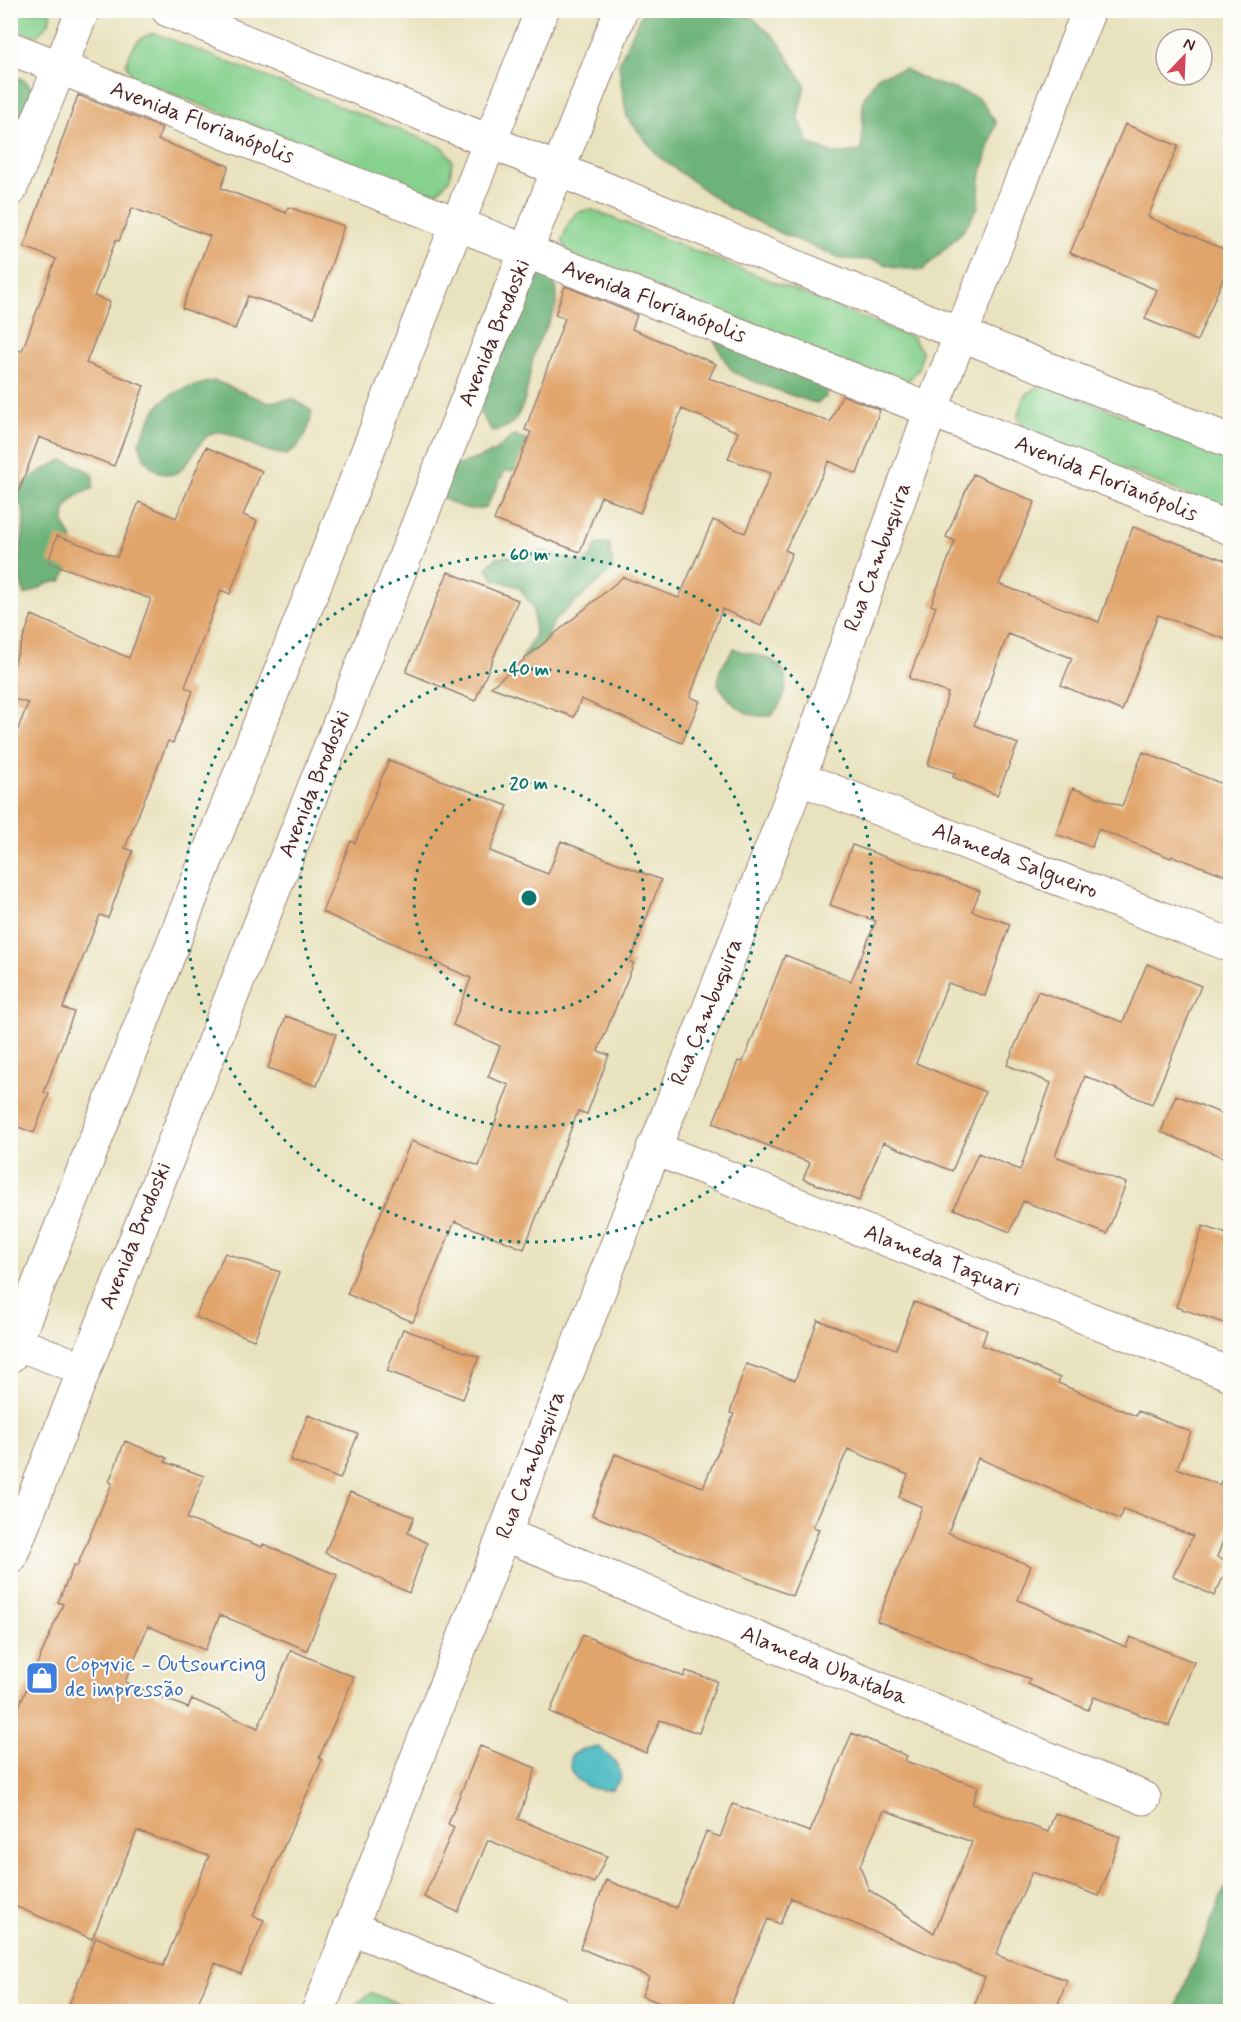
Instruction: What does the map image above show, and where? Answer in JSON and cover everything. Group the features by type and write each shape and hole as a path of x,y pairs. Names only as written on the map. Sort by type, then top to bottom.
{"street":[{"path":"10,190 83,10"},
{"path":"168,10 960,334 1230,441"},
{"path":"84,1369 12,1346 542,10"},
{"name":"Avenida Brodoski","path":"10,1558 621,10"},
{"name":"Rua Cambuquira","path":"318,2012 799,778 931,410 1089,10"},
{"name":"Avenida Florianópolis","path":"10,48 1230,528"},
{"name":"Alameda Salgueiro","path":"799,778 1230,945"},
{"name":"Alameda Taquari","path":"653,1148 1230,1374"},
{"name":"Alameda Ubaitaba","path":"504,1534 1144,1798"},
{"path":"350,1927 555,2012"}],"green space":[{"path":"10,11 51,11 49,23 37,36 11,31"},
{"path":"643,11 745,11 777,40 805,85 798,116 808,143 833,154 862,151 863,100 878,76 904,69 928,81 980,99 996,123 980,179 978,207 963,231 923,270 897,268 874,260 843,259 774,230 728,207 659,157 627,117 619,63"},
{"path":"154,33 443,147 452,160 450,178 438,192 421,190 134,79 126,64 130,53 139,41"},
{"path":"11,75 24,80 31,87 33,97 28,118 11,151"},
{"path":"590,209 912,337 922,351 919,369 907,382 891,381 570,256 562,241 567,226 576,213"},
{"path":"543,272 555,284 557,295 555,309 536,347 521,410 512,424 492,431 477,408 534,282"},
{"path":"713,339 825,383 827,396 817,403 738,374 727,364"},
{"path":"215,381 267,402 293,399 312,411 307,431 301,442 286,455 263,449 231,434 216,432 208,435 201,442 184,467 177,472 170,474 155,470 146,460 139,443 156,409 177,392"},
{"path":"1045,384 1230,458 1230,512 1025,430 1018,416 1021,404 1026,395"},
{"path":"514,435 551,451 526,470 505,471 486,507 467,509 439,496 453,467 494,452"},
{"path":"63,460 93,475 93,488 70,502 65,512 65,526 71,537 73,550 62,581 49,583 26,595 19,574 24,529 23,507 13,499 27,481"},
{"path":"609,543 613,569 554,621 544,646 521,670 523,657 535,634 533,607 519,587 494,579 487,568 497,557 530,555 542,550 581,563 591,556 596,545"},
{"path":"734,648 772,661 784,673 786,689 772,715 755,716 740,709 718,684 720,670"},
{"path":"1230,1876 1230,2011 1174,2011"},
{"path":"371,1993 418,2011 347,2011"}],"water":[{"path":"599,1747 618,1765 621,1779 612,1789 588,1787 576,1778 573,1772 571,1756 582,1749"}],"building":[{"path":"78,95 162,128 158,140 229,166 221,188 286,213 288,207 344,226 314,317 248,296 235,329 182,308 210,236 132,208 119,241 116,240 94,296 110,302 86,363 144,386 114,466 39,437 14,505 10,504 10,347 22,351 56,259 24,247"},
{"path":"1125,124 1178,146 1148,217 1230,252 1230,262 1197,341 1145,319 1157,290 1070,253"},
{"path":"565,286 637,315 632,329 716,364 709,378 830,422 842,395 880,410 857,474 829,461 785,550 792,553 761,626 722,609 690,697 700,701 682,743 581,699 574,717 491,687 623,577 679,598 713,520 745,533 771,473 728,459 738,432 682,409 640,513 601,496 580,552 494,520 531,432 525,430 565,318 555,315"},
{"path":"206,447 262,471 243,515 257,521 230,594 221,590 185,687 193,691 173,743 168,741 125,848 133,851 108,918 100,915 63,1008 74,1012 44,1092 49,1094 34,1133 10,1124 10,750 28,703 10,698 10,674 32,615 129,658 151,599 48,562 57,536 117,557 139,502 176,518"},
{"path":"973,474 1035,502 999,584 1099,622 1133,527 1230,562 1230,641 1158,615 1122,711 1061,685 1072,658 1008,634 974,725 1018,744 997,795 953,777 955,773 928,765 948,693 909,678 936,607 931,605 955,541 946,537"},
{"path":"448,572 518,600 475,701 406,672"},
{"path":"1143,752 1230,787 1230,877 1172,856 1171,858 1098,829 1092,847 1056,834 1073,788 1122,806"},
{"path":"389,760 508,806 490,851 548,874 561,841 661,880 630,962 634,963 598,1051 609,1055 587,1114 578,1111 524,1249 455,1221 413,1322 347,1294 411,1141 479,1166 509,1085 488,1077 500,1046 453,1025 471,978 322,912 351,841 355,843"},
{"path":"852,845 980,891 972,911 1010,924 985,996 948,983 916,1063 985,1092 952,1171 883,1142 859,1201 803,1179 810,1163 713,1123 738,1061 743,1062 785,955 851,981 876,921 830,905"},
{"path":"1147,964 1201,986 1152,1104 1085,1076 1055,1156 1126,1183 1107,1234 1023,1201 1010,1232 954,1209 978,1153 1020,1170 1051,1083 1007,1065 1038,991 1123,1022"},
{"path":"286,1016 336,1034 317,1086 268,1068"},
{"path":"1176,1095 1230,1117 1230,1160 1161,1132"},
{"path":"1203,1226 1230,1235 1230,1325 1176,1307"},
{"path":"225,1253 280,1272 254,1340 195,1317"},
{"path":"914,1302 987,1330 982,1345 1060,1378 1058,1383 1136,1416 1138,1411 1191,1432 1177,1468 1219,1485 1230,1465 1230,1522 1217,1557 1230,1564 1214,1596 1173,1576 1193,1536 1124,1509 1120,1519 978,1458 948,1533 1031,1566 1018,1600 1126,1647 1130,1637 1194,1662 1169,1726 1094,1697 1088,1710 1028,1684 1030,1679 877,1621 922,1507 899,1497 908,1475 848,1449 813,1527 819,1529 792,1596 592,1515 615,1454 703,1487 734,1414 730,1413 746,1364 795,1380 818,1320 896,1349"},
{"path":"403,1329 479,1357 463,1399 387,1371"},
{"path":"308,1415 358,1434 340,1479 290,1460"},
{"path":"125,1441 167,1458 165,1462 204,1476 187,1519 262,1547 263,1544 337,1575 307,1650 220,1615 205,1650 148,1626 125,1682 188,1708 192,1699 258,1728 291,1650 354,1677 319,1758 322,1760 253,1916 264,1920 241,1974 215,1963 194,2012 66,2012 96,1937 163,1966 209,1856 137,1831 92,1939 10,1904 10,1727 63,1604 58,1602 74,1565 77,1566 112,1483 109,1482"},
{"path":"350,1492 414,1517 408,1533 427,1543 409,1593 325,1553"},
{"path":"583,1635 684,1677 686,1671 717,1681 699,1733 660,1720 646,1753 550,1712"},
{"path":"852,1733 907,1756 905,1761 978,1787 972,1804 1048,1832 1055,1813 1120,1837 1099,1896 1032,1872 996,1955 1067,1980 1055,2012 972,2012 985,1977 791,1898 780,1924 768,1919 728,2012 683,2012 642,1996 649,1977 580,1948 606,1880 676,1908 706,1832 720,1837 733,1804 810,1832","holes":["884,1810 972,1842 934,1933 869,1890 860,1866"]},
{"path":"480,1746 536,1768 518,1819 607,1856 594,1883 488,1840 458,1912 424,1897 454,1827 448,1824"}],"place":[{"name":"Copyvic - Outsourcing de impressão","path":"42,1678"}]}
